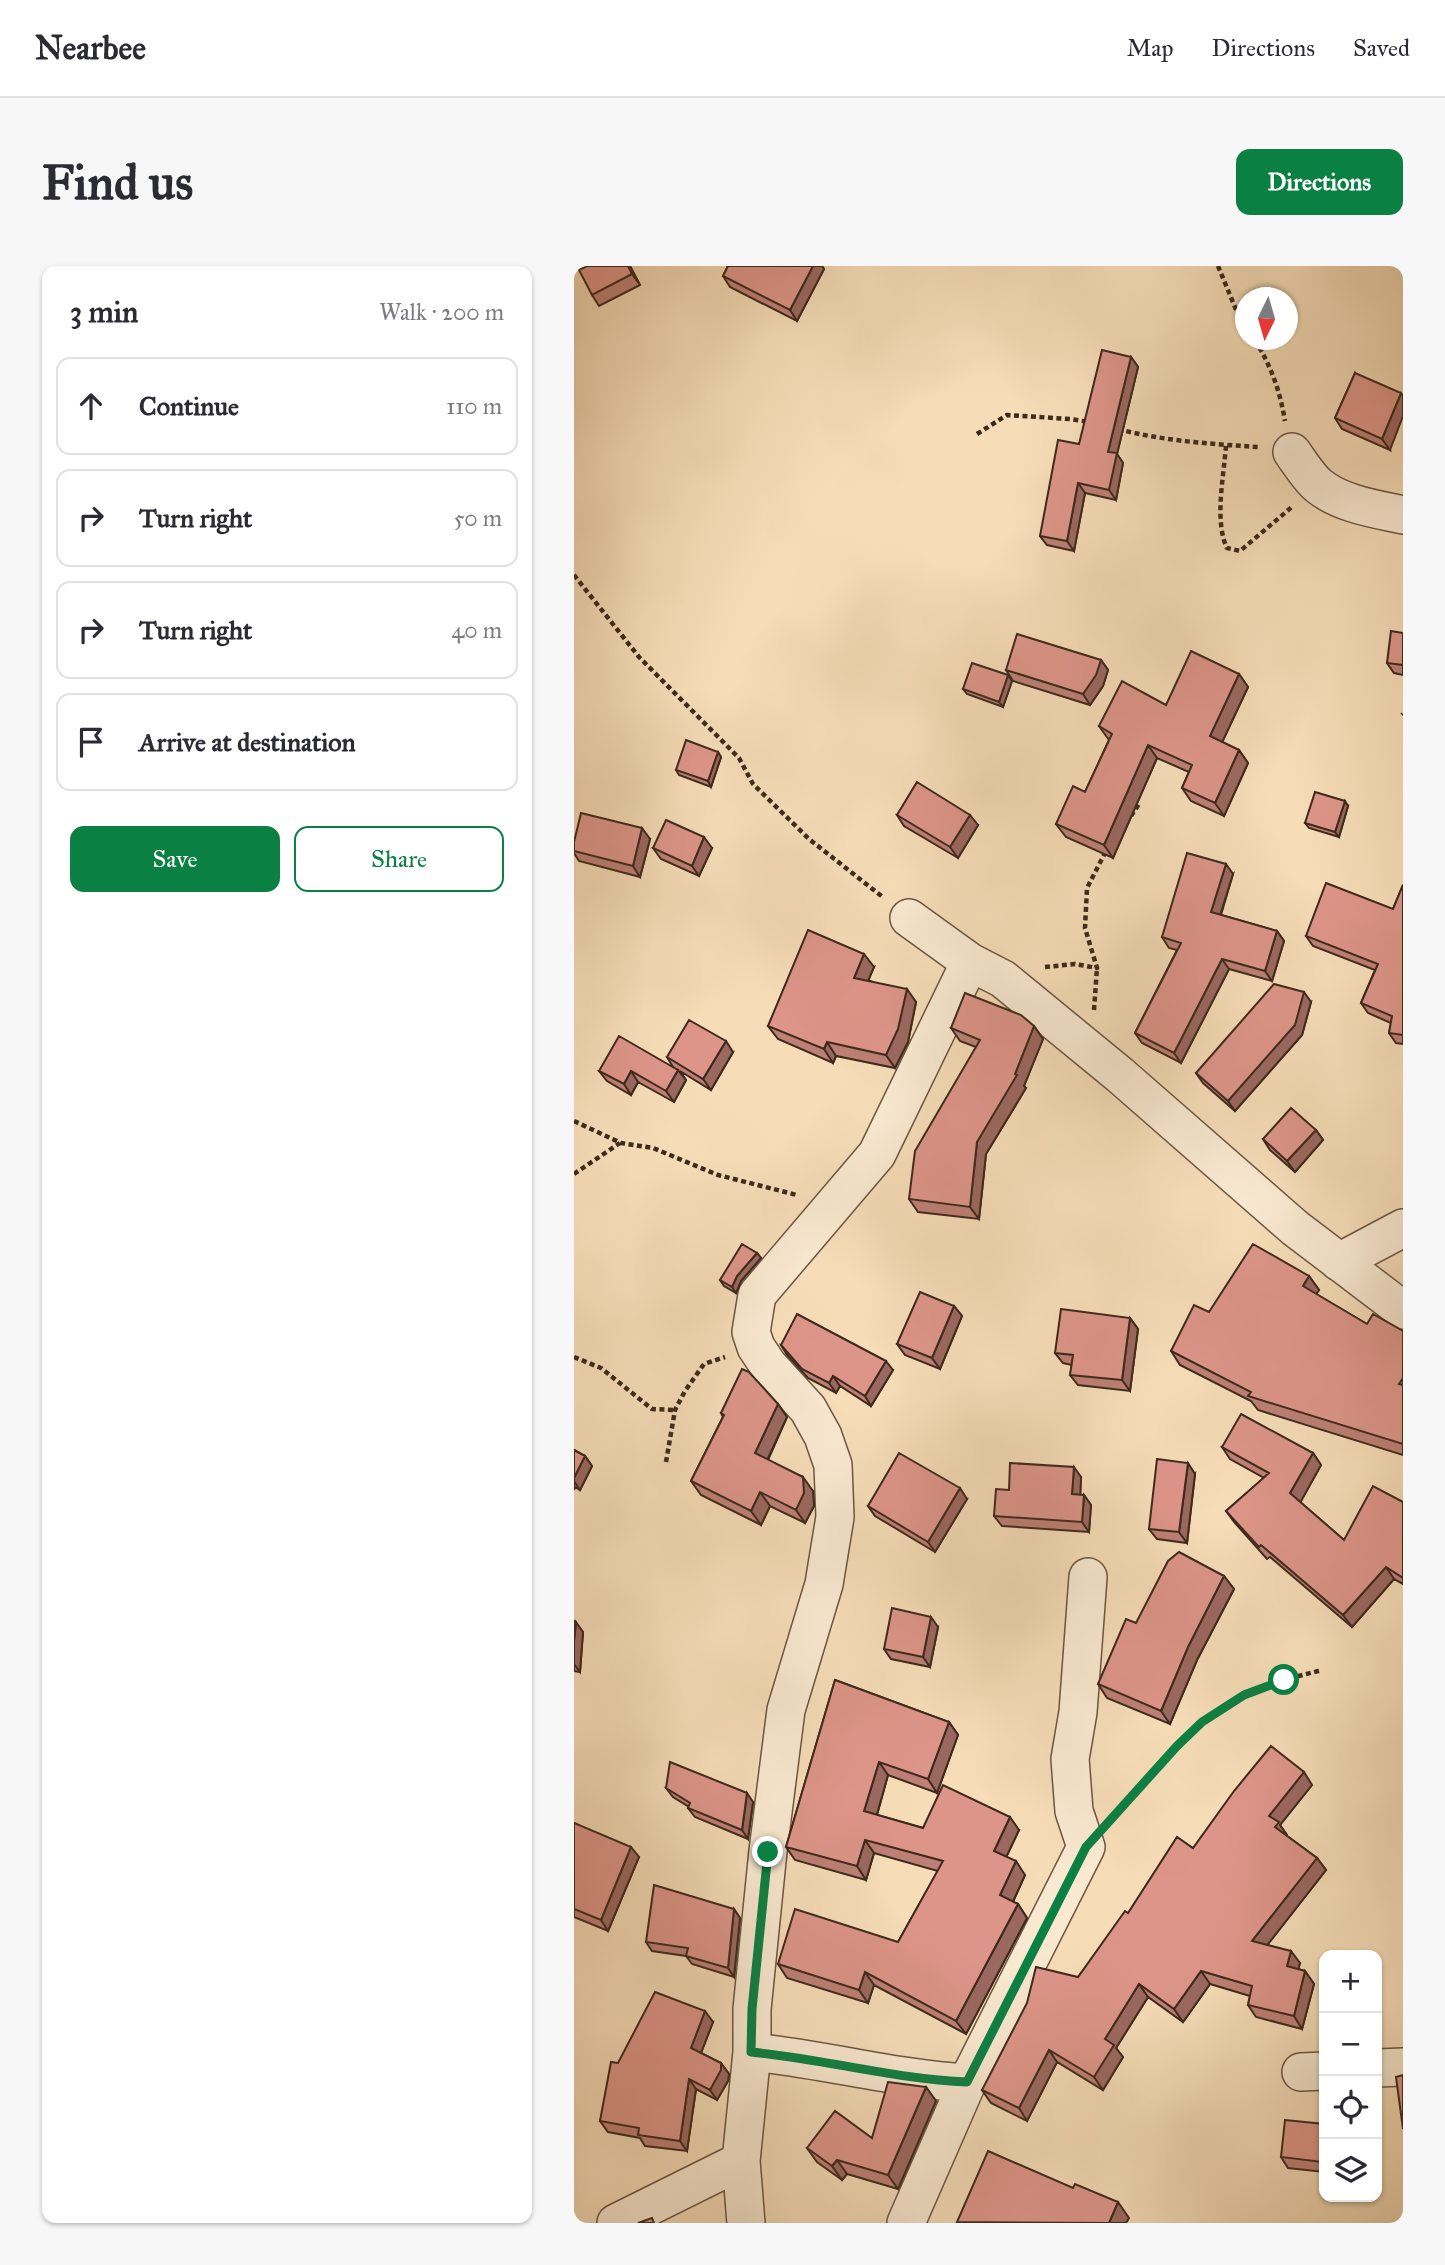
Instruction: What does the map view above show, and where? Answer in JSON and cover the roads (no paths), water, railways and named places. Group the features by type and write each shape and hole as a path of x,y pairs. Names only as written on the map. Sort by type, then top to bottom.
{"street":[{"path":"1292,452 1318,485 1333,495 1372,509 1403,515"},
{"path":"909,918 970,962 1003,979 1120,1075 1295,1228 1403,1310"},
{"path":"746,2223 741,2161 753,1996 786,1710 824,1584 835,1517 833,1465 823,1436 808,1409 768,1365 756,1347 751,1332 757,1295 877,1154 970,962"},
{"path":"1339,1262 1403,1228"},
{"path":"906,2223 967,2082 1086,1847 1074,1811 1070,1759 1077,1712 1088,1577"},
{"path":"751,2052 801,2057 938,2081 967,2082"},
{"path":"1382,2068 1403,2067"},
{"path":"616,2223 741,2161"}]}
